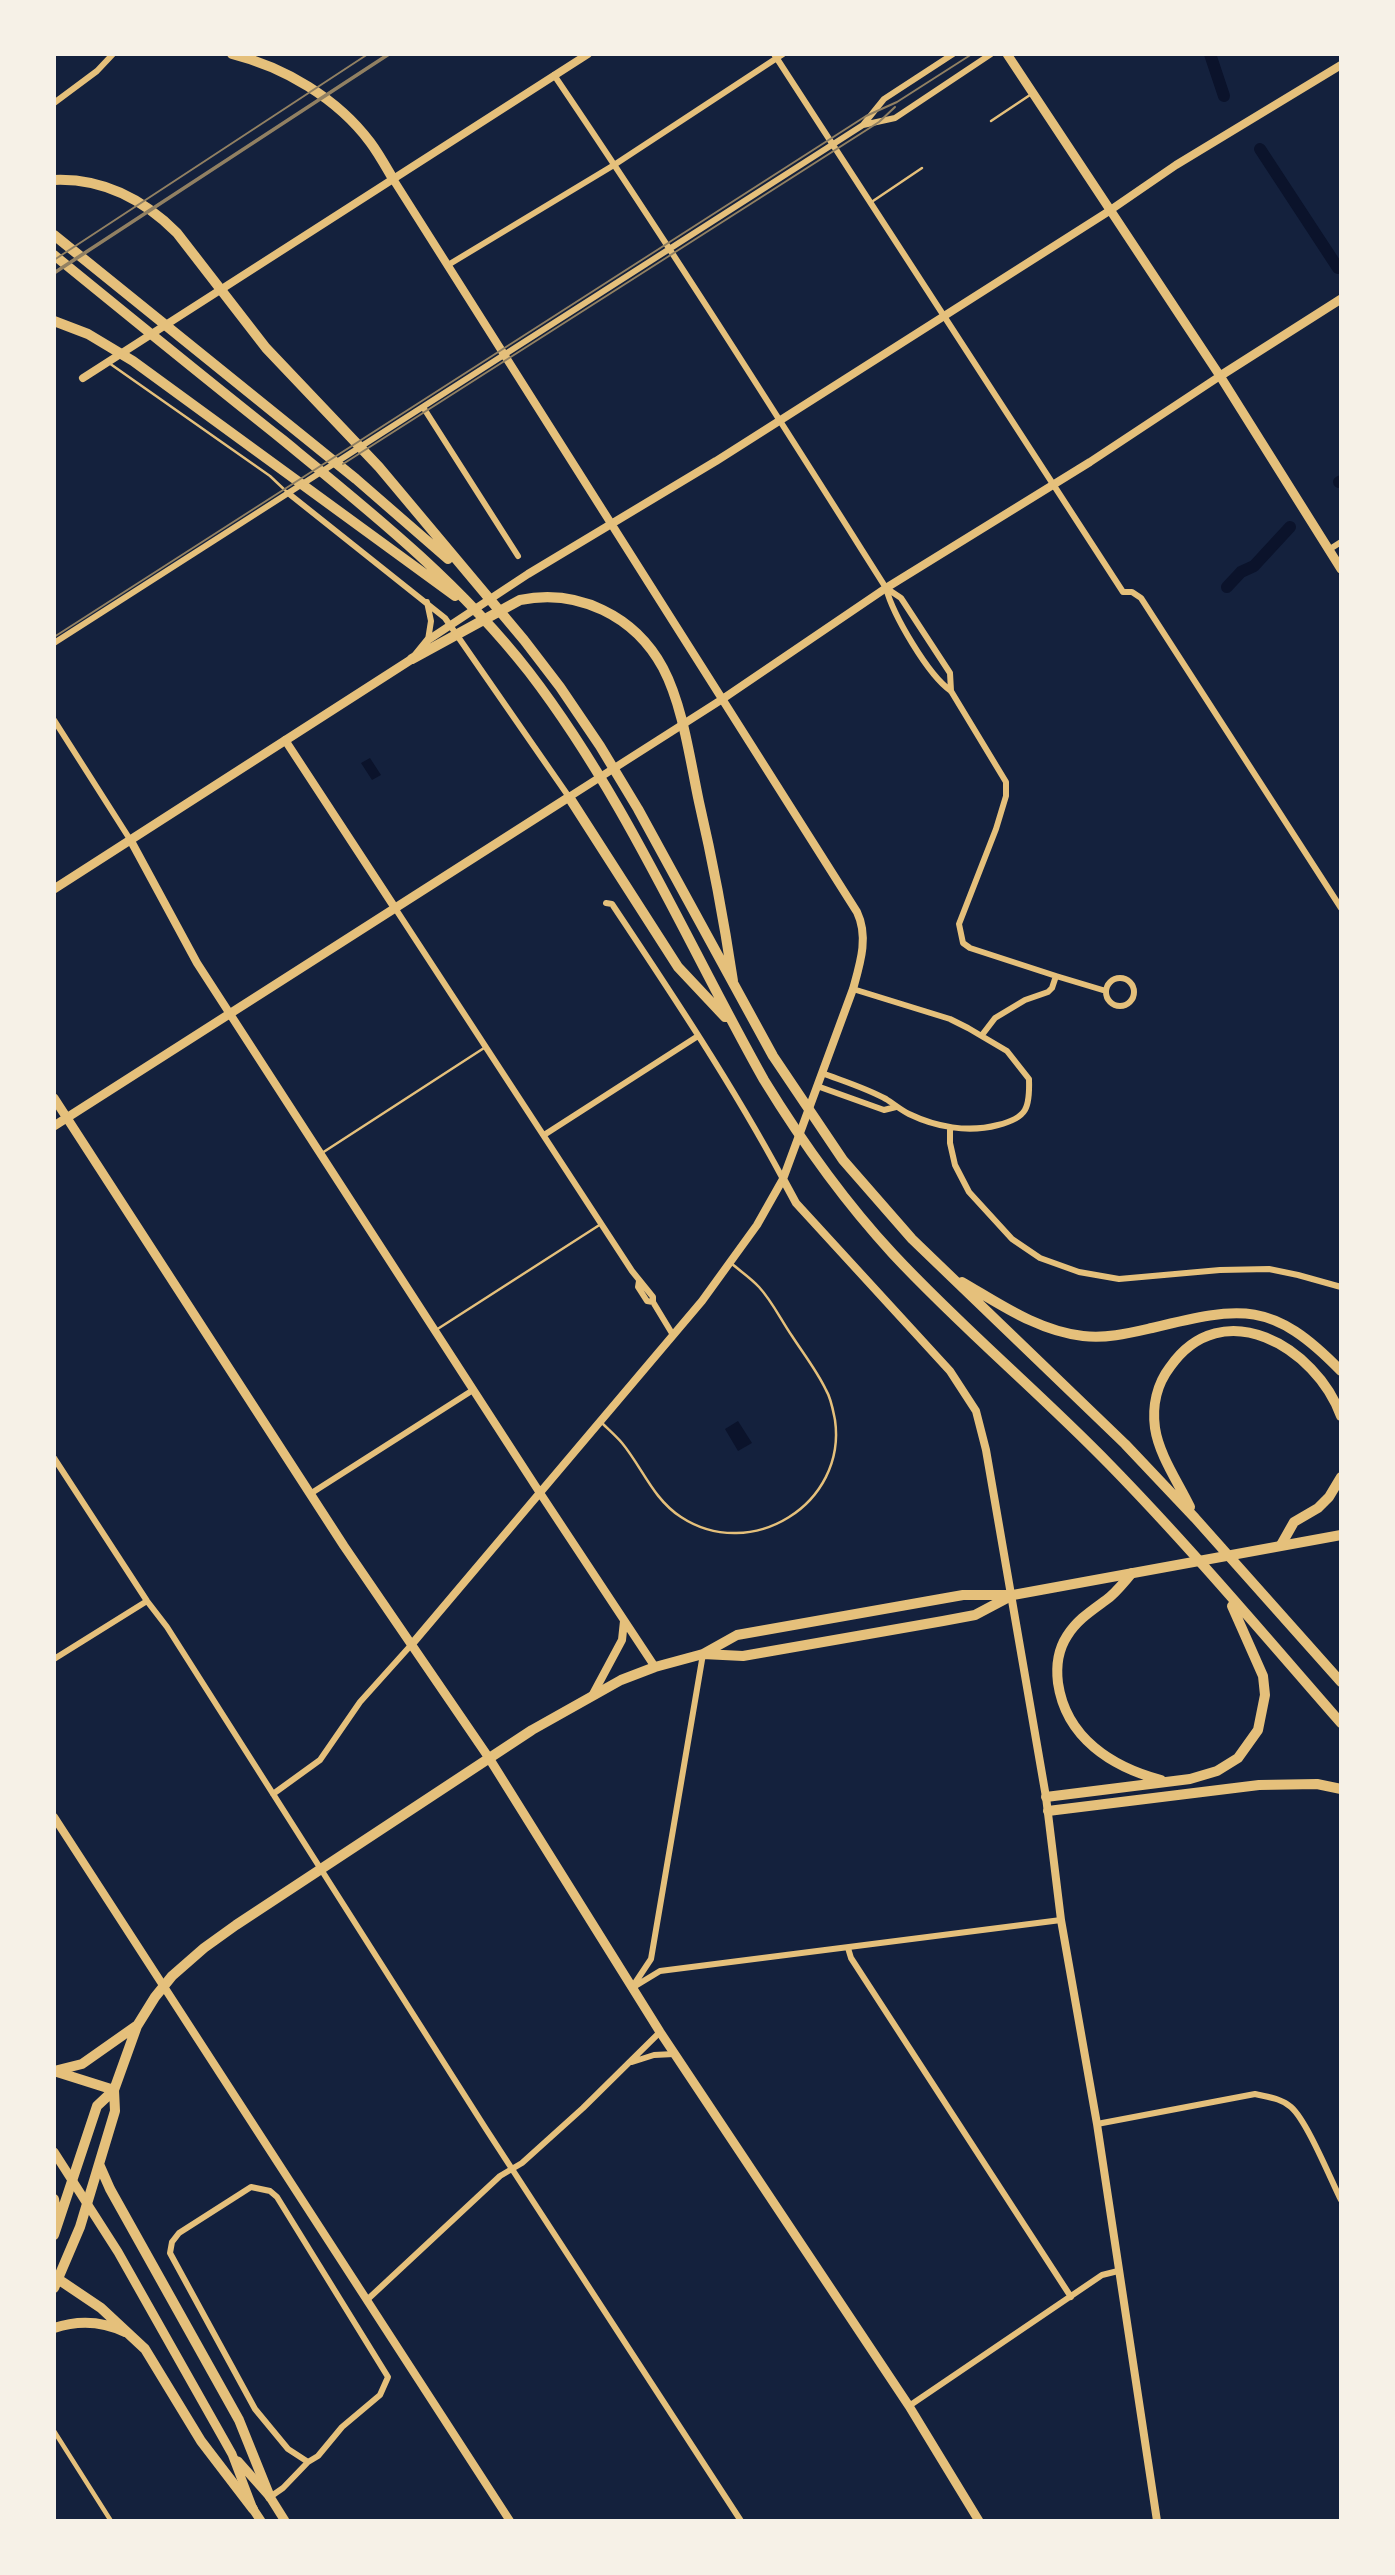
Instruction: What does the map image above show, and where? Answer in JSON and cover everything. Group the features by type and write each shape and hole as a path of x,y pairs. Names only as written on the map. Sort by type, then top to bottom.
{"highway":[{"path":"232,54 290,75 342,113 370,142 393,179"},
{"path":"54,180 91,182 116,190 134,198 163,218 266,348 379,467 560,687 600,746 638,809 772,1056 843,1160 912,1239 1125,1444 1195,1518 1341,1682"},
{"path":"54,235 356,479 483,592"},
{"path":"54,255 388,526 480,614 556,708 598,771 764,1080 833,1183 892,1254 1110,1465 1341,1723"},
{"path":"54,321 88,334 133,361 480,614"},
{"path":"412,659 455,630 520,600 550,596 592,605 620,619 642,640 663,668 676,703 717,881 735,990"},
{"path":"569,797 678,967 734,1026"},
{"path":"948,1274 1032,1321 1052,1329 1084,1336 1126,1334 1226,1312 1262,1315 1293,1329 1341,1371"},
{"path":"1195,1518 1159,1443 1154,1416 1156,1397 1165,1374 1191,1345 1214,1334 1240,1331 1253,1332 1279,1342 1314,1371 1332,1396 1341,1416"},
{"path":"1281,1545 1294,1522 1318,1508 1329,1497 1341,1477"},
{"path":"1132,1573 1108,1599 1078,1621 1065,1639 1059,1657 1059,1690 1077,1731 1094,1748 1126,1768 1167,1782"},
{"path":"1046,1797 1206,1776 1229,1765 1246,1749 1262,1719 1265,1695 1263,1676 1226,1593"},
{"path":"1048,1811 1259,1785 1317,1784 1341,1789"}],"main road":[{"path":"1007,54 1220,376 1341,569"},
{"path":"1220,376 1341,299"},
{"path":"54,889 412,659"},
{"path":"54,1126 569,797"},
{"path":"54,1098 310,1494 488,1758 674,2054 909,2406 979,2521"},
{"path":"261,2521 201,2441 145,2349 101,2308 56,2281 80,2227 115,2111 114,2090 137,2025 164,1985 204,1948 444,1790 488,1758 592,1696 621,1680 655,1667 703,1654 737,1635 963,1595 1013,1595 1341,1535"},
{"path":"703,1654 743,1656 975,1615 1013,1595"},
{"path":"54,2071 82,2064 137,2025"},
{"path":"54,2071 114,2090"},
{"path":"56,2232 97,2106 114,2090"},
{"path":"54,2152 118,2252 232,2454 253,2509"},
{"path":"99,2164 110,2189 239,2420 270,2497"},
{"path":"54,2199 56,2232"},
{"path":"54,2328 74,2323 98,2324 132,2336"},
{"path":"232,2454 270,2497 285,2521"}],"street":[{"path":"54,103 97,71 113,54"},
{"path":"83,378 588,54"},
{"path":"54,643 863,125 884,99 953,54"},
{"path":"863,125 895,118 991,54"},
{"path":"448,265 614,165 778,56 1123,592 1132,592 1141,598 1341,908"},
{"path":"412,659 428,640 455,630 528,574 779,421 1203,148 1341,65"},
{"path":"554,75 886,588 890,606 939,682 951,691 1006,782 1006,796 996,828 959,924 963,943 970,948 1106,991"},
{"path":"273,1794 320,1760 360,1702 601,1422 731,1263 757,1225 783,1179 853,989 862,945 862,927 857,912 393,179"},
{"path":"288,493 427,602 455,630 569,797 721,700 886,588 1054,484 1220,376"},
{"path":"423,407 518,556"},
{"path":"1330,549 1341,542"},
{"path":"886,588 901,598 950,673 951,691"},
{"path":"427,602 431,621 428,640"},
{"path":"54,720 131,841 197,963 655,1667"},
{"path":"285,740 601,1224 639,1281 644,1283 673,1335"},
{"path":"606,903 612,904 698,1036 760,1135 796,1203 921,1338 965,1391 976,1410 1013,1595 1046,1797 1061,1920 1097,2124 1157,2521"},
{"path":"982,1035 995,1018 1025,999 1048,992 1056,976"},
{"path":"1119,977 1131,983 1134,994 1127,1004 1115,1005 1110,1002 1106,991 1108,984 1119,977"},
{"path":"821,1073 858,1086 888,1100 909,1114 950,1128 981,1129 1008,1123 1019,1118 1028,1105 1029,1079 1007,1051 950,1019 853,989"},
{"path":"544,1135 698,1036"},
{"path":"817,1086 884,1110 896,1107"},
{"path":"950,1128 955,1165 969,1192 1012,1239 1040,1258 1079,1272 1119,1279 1220,1270 1269,1269 1341,1287"},
{"path":"310,1494 473,1390"},
{"path":"54,1458 147,1601 167,1627 741,2521"},
{"path":"54,1659 147,1601"},
{"path":"592,1696 622,1640 624,1621"},
{"path":"632,1988 651,1959 703,1654"},
{"path":"54,1817 510,2521"},
{"path":"632,1988 660,1971 1061,1920"},
{"path":"848,1948 851,1958 1071,2297"},
{"path":"368,2299 500,2176 522,2163 660,2032"},
{"path":"631,2062 654,2055 674,2054"},
{"path":"1097,2124 1255,2094 1279,2099 1291,2107 1301,2121 1341,2200"},
{"path":"270,2497 284,2488 308,2462 318,2456 342,2427 380,2395 388,2377 277,2197 261,2187 251,2187 180,2233 172,2242 170,2253 255,2409 288,2449 308,2462"},
{"path":"909,2406 1102,2275 1118,2271"},
{"path":"54,2431 111,2521"}],"lane":[{"path":"991,121 1032,93"},
{"path":"871,202 922,168"},
{"path":"106,362 270,476 288,493"},
{"path":"321,1153 487,1046"},
{"path":"436,1330 601,1224"},
{"path":"601,1422 622,1443 659,1498 681,1518 697,1526 719,1533 739,1534 763,1530 796,1514 807,1503 826,1478 833,1454 835,1422 827,1391 764,1292 731,1263"}],"water":[{"path":"370,758 381,775 372,780 361,763"},
{"path":"738,1421 752,1443 738,1451 725,1429"}],"waterway":[{"path":"1210,54 1224,96"},
{"path":"1260,149 1338,268"},
{"path":"1227,587 1241,572 1254,566 1290,527"}],"tram line":[{"path":"54,260 368,54"},
{"path":"54,637 866,116 897,102 972,54"},
{"path":"343,464 879,122 895,107"}],"railway":[{"path":"54,273 389,54"}]}
